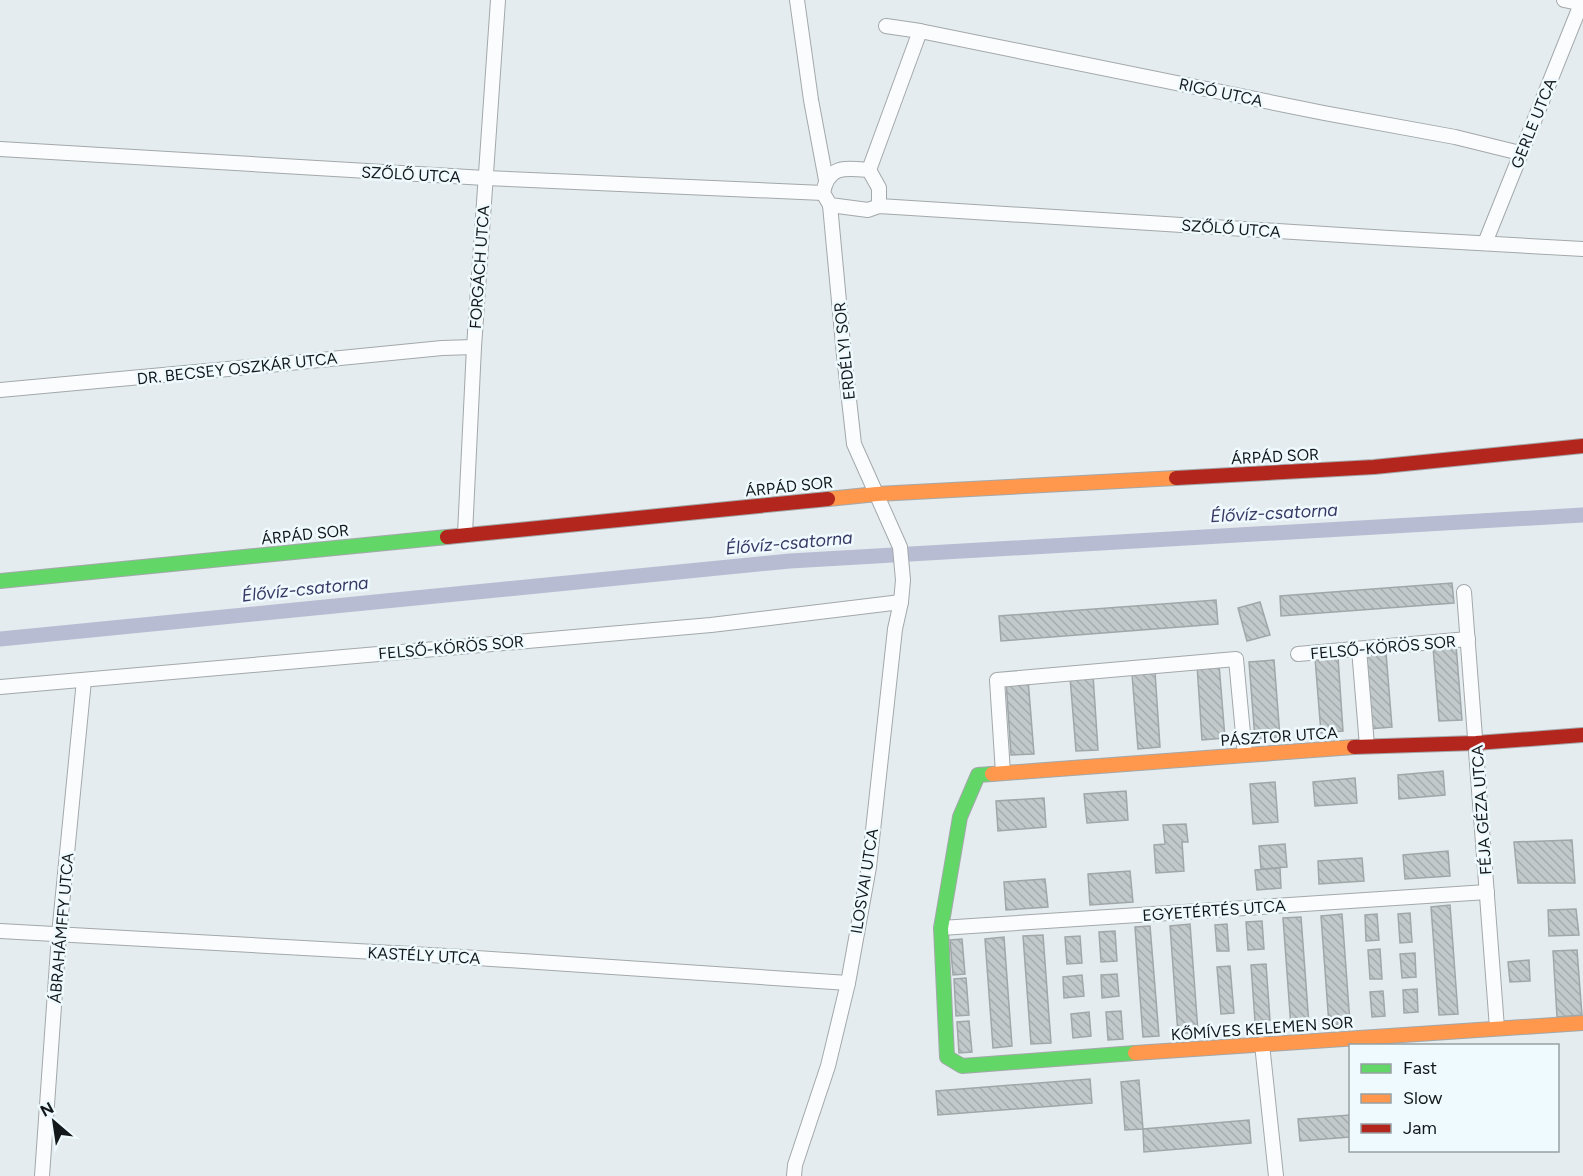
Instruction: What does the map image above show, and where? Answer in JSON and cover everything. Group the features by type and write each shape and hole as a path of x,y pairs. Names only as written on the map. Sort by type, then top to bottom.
{"street":[{"name":"FORGÁCH UTCA","path":"465,534 474,347 498,0"},
{"name":"ERDÉLYI SOR","path":"797,0 826,193 855,444 900,547"},
{"path":"1564,0 1582,4"},
{"name":"GERLE UTCA","path":"1485,243 1582,4"},
{"name":"RIGÓ UTCA","path":"886,26 1455,137 1520,153"},
{"path":"879,206 879,188 869,170 920,31"},
{"name":"SZŐLŐ UTCA","path":"0,149 485,178 826,193 868,210 879,206 1583,249"},
{"name":"SZŐLŐ UTCA","path":"826,193 835,172 846,168 869,170"},
{"name":"DR. BECSEY OSZKÁR UTCA","path":"0,390 442,348 474,347"},
{"name":"ÁRPÁD SOR","path":"0,581 877,494 1374,467 1583,446"},
{"name":"ILOSVAI UTCA","path":"794,1176 795,1165 828,1066 848,983 868,867 895,629 901,602 903,580 900,547"},
{"name":"FÉJA GÉZA UTCA","path":"1464,592 1497,1028"},
{"name":"FELSŐ-KÖRÖS SOR","path":"0,687 711,625 901,602"},
{"name":"FELSŐ-KÖRÖS SOR","path":"1298,654 1468,639"},
{"path":"1359,649 1367,746"},
{"path":"1003,773 997,680 1236,659 1245,755"},
{"name":"ÁBRAHÁMFFY UTCA","path":"42,1176 59,935 84,680"},
{"name":"PÁSZTOR UTCA","path":"941,928 960,818 978,775 1367,746 1476,743 1583,735"},
{"name":"EGYETÉRTÉS UTCA","path":"941,928 1487,892"},
{"name":"KŐMÍVES KELEMEN SOR","path":"941,928 947,1057 962,1066 1583,1023"},
{"name":"KASTÉLY UTCA","path":"0,931 447,956 848,983"},
{"path":"1262,1044 1276,1176"}],"building":[{"path":"1452,583 1454,603 1281,616 1280,596"},
{"path":"1216,600 1218,624 1001,641 999,616"},
{"path":"1260,602 1270,635 1247,641 1238,608"},
{"path":"1456,645 1462,720 1439,721 1433,647"},
{"path":"1386,653 1392,727 1369,729 1363,655"},
{"path":"1338,657 1343,731 1321,733 1315,658"},
{"path":"1274,660 1280,737 1255,739 1249,662"},
{"path":"1219,664 1225,738 1202,740 1197,665"},
{"path":"1155,672 1160,747 1138,749 1132,674"},
{"path":"1093,675 1098,750 1076,751 1070,677"},
{"path":"1028,679 1034,754 1011,755 1006,681"},
{"path":"1443,771 1445,795 1399,799 1398,775"},
{"path":"1355,778 1357,803 1315,806 1313,782"},
{"path":"1275,782 1278,822 1253,824 1250,784"},
{"path":"1126,791 1128,820 1087,823 1084,794"},
{"path":"1044,798 1046,827 998,831 996,801"},
{"path":"1186,824 1188,842 1182,842 1184,871 1156,873 1154,845 1165,844 1163,825"},
{"path":"1572,840 1575,883 1518,883 1514,842"},
{"path":"1285,844 1287,867 1261,869 1259,846"},
{"path":"1448,851 1450,876 1405,879 1403,855"},
{"path":"1362,858 1364,881 1319,884 1318,861"},
{"path":"1280,868 1281,888 1257,890 1255,870"},
{"path":"1130,871 1133,902 1090,905 1088,874"},
{"path":"1045,879 1048,907 1006,910 1004,882"},
{"path":"1450,905 1458,1014 1439,1015 1431,907"},
{"path":"1576,909 1579,935 1549,936 1548,910"},
{"path":"1410,913 1412,942 1400,943 1398,914"},
{"path":"1342,914 1350,1023 1329,1025 1321,916"},
{"path":"1377,914 1379,940 1366,941 1365,915"},
{"path":"1301,917 1309,1025 1291,1027 1283,918"},
{"path":"1262,921 1264,949 1248,950 1246,922"},
{"path":"1190,924 1198,1032 1178,1034 1170,926"},
{"path":"1227,924 1229,951 1217,951 1215,925"},
{"path":"1150,926 1159,1036 1143,1037 1135,927"},
{"path":"1115,931 1117,961 1101,962 1099,932"},
{"path":"1043,935 1051,1043 1031,1044 1023,936"},
{"path":"1080,936 1082,963 1067,964 1065,937"},
{"path":"1004,937 1012,1046 993,1048 985,939"},
{"path":"962,939 965,974 953,975 950,940"},
{"path":"1380,949 1382,979 1370,979 1368,950"},
{"path":"1577,950 1582,1015 1557,1017 1553,951"},
{"path":"1415,953 1416,977 1402,978 1400,954"},
{"path":"1529,960 1530,981 1510,982 1508,962"},
{"path":"1266,964 1270,1020 1255,1021 1251,965"},
{"path":"1230,966 1234,1013 1221,1014 1217,967"},
{"path":"1117,974 1119,996 1102,998 1101,975"},
{"path":"1082,975 1084,996 1064,998 1063,977"},
{"path":"966,978 969,1015 956,1016 954,979"},
{"path":"1417,989 1418,1012 1404,1013 1403,990"},
{"path":"1383,991 1385,1016 1372,1017 1370,992"},
{"path":"1121,1011 1123,1039 1108,1040 1106,1012"},
{"path":"1089,1012 1091,1036 1073,1038 1071,1014"},
{"path":"969,1021 972,1052 959,1053 957,1022"},
{"path":"1090,1079 1092,1103 938,1115 936,1091"},
{"path":"1139,1080 1143,1129 1125,1130 1121,1082"},
{"path":"1349,1115 1349,1137 1300,1141 1298,1119"},
{"path":"1249,1120 1251,1143 1144,1152 1143,1129"}],"waterway":[{"name":"Élővíz-csatorna","path":"0,639 790,561 1583,515"}],"traffic: fast":[{"path":"0,581 447,537"},
{"path":"992,774 978,775 960,817 941,928 947,1057 962,1066 1135,1053"}],"traffic: slow":[{"path":"828,499 877,494 1176,478"},
{"path":"992,774 1354,747"},
{"path":"1135,1053 1583,1023"}],"traffic: jam":[{"path":"1176,478 1374,467 1583,446"},
{"path":"447,537 828,499"},
{"path":"1354,747 1476,743 1583,735"}]}
